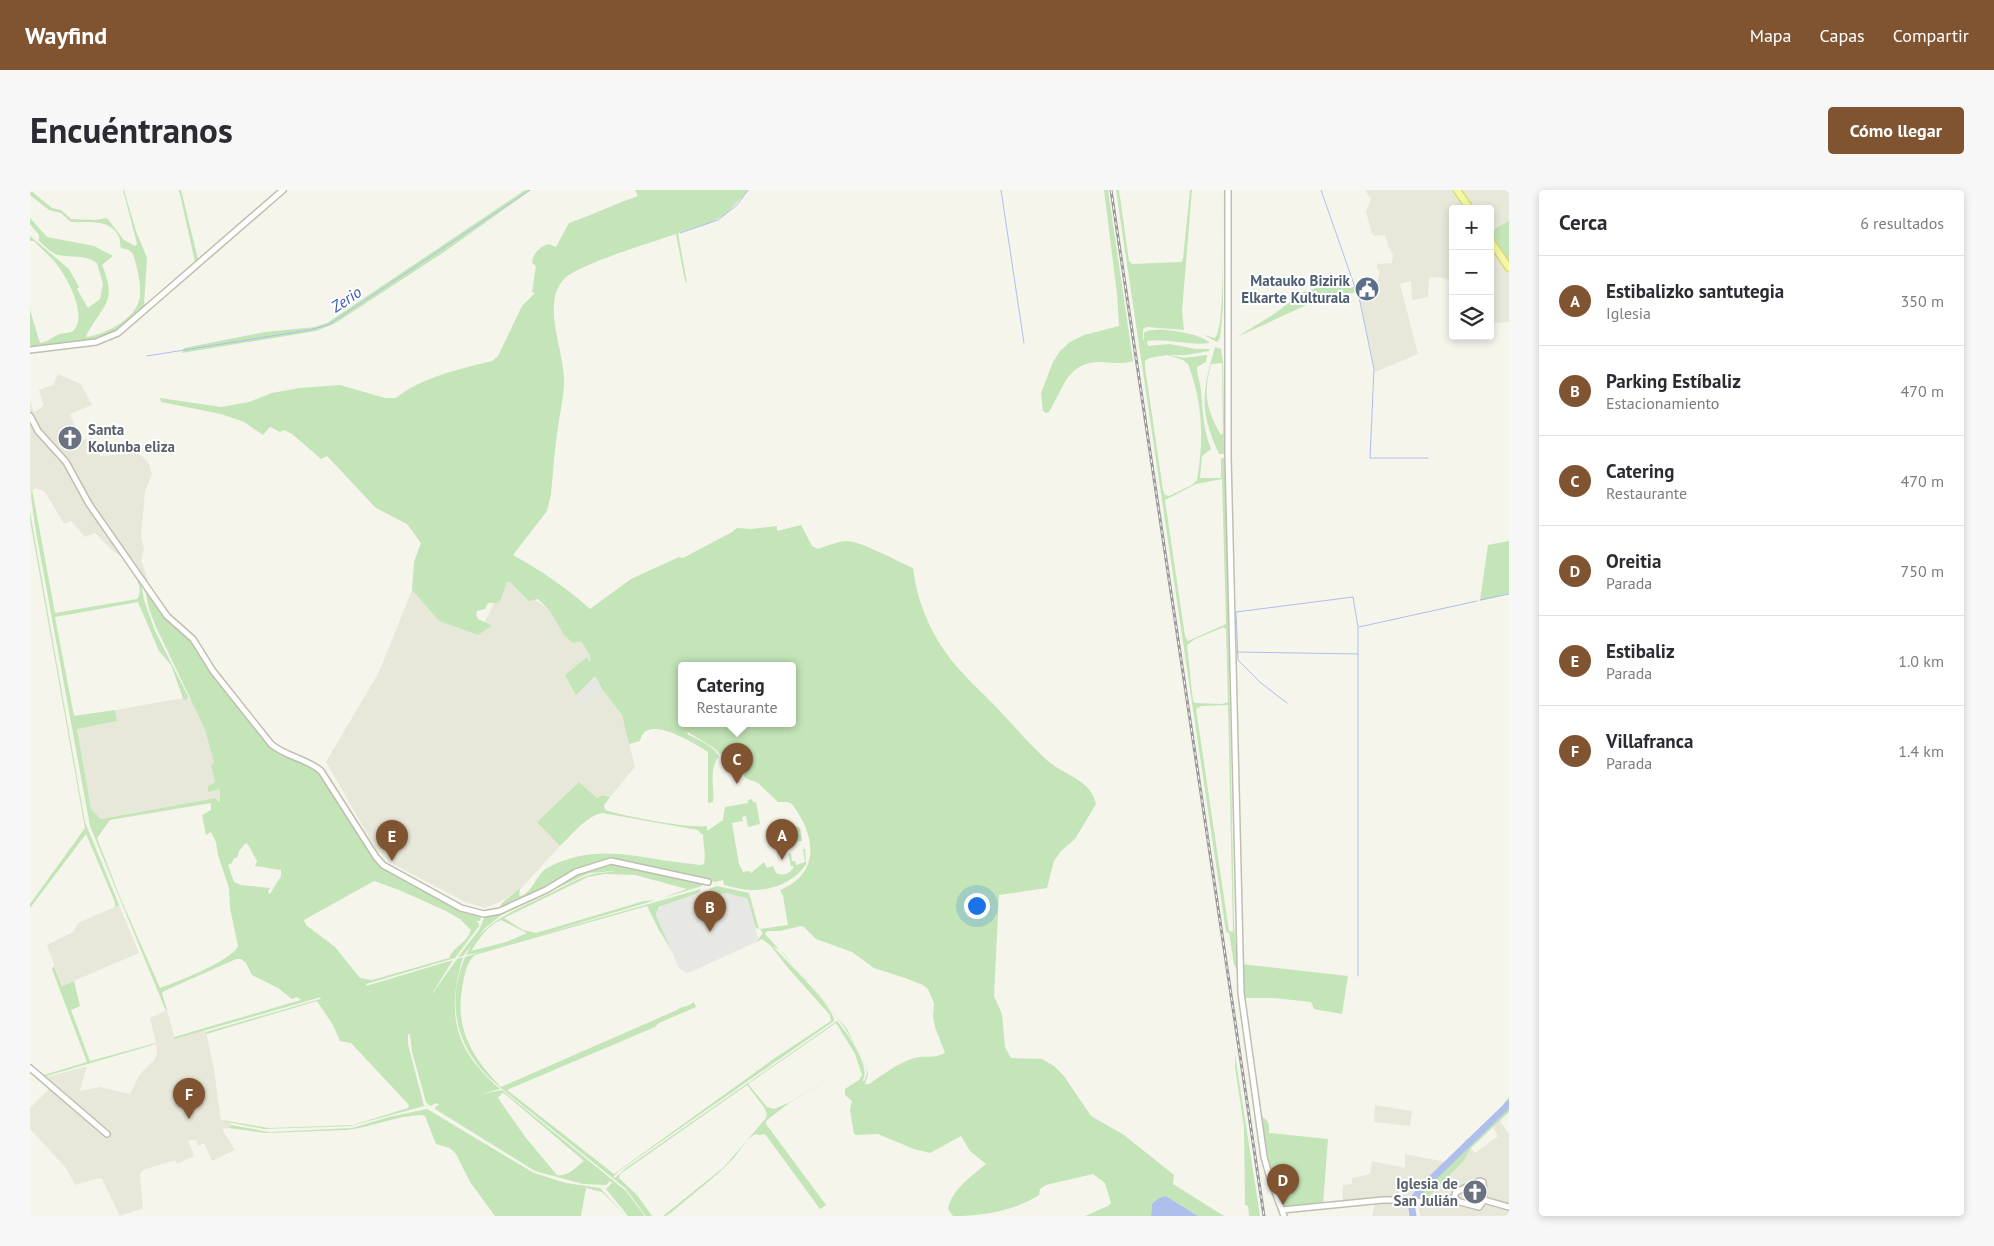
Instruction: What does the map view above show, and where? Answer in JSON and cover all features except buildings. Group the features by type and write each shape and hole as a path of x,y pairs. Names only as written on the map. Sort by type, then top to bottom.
{"main road":[{"path":"1457,190 1467,205"},
{"path":"1494,246 1509,268"}],"street":[{"path":"30,350 96,342 118,333 283,190"},
{"path":"1228,190 1228,456 1241,1000 1264,1157 1284,1216"},
{"path":"30,416 41,435 66,462 90,504 167,616 193,639 213,671 271,744 284,753 308,762 321,771 383,865 461,908 484,914 500,911 546,890 576,872 611,861 708,882"},
{"path":"30,1068 107,1134"},
{"path":"1282,1210 1384,1200 1422,1202 1454,1198 1476,1207 1481,1206 1484,1200 1484,1186 1480,1181 1456,1192 1454,1198"},
{"path":"1484,1200 1509,1207"}],"shaded area":[{"path":"1365,190 1509,190 1509,221 1504,224 1494,238 1494,205 1449,205 1449,280 1438,277 1429,278 1428,297 1412,300 1411,281 1400,284 1418,354 1375,372 1360,299 1366,296 1362,295 1360,287 1377,284 1380,271 1377,269 1377,264 1392,263 1393,255 1385,235 1375,236 1372,234 1366,212 1371,199"},
{"path":"1494,238 1509,262 1509,322 1494,323"},
{"path":"58,374 81,384 92,405 70,414 81,440 93,438 100,456 137,453 149,464 152,474 145,491 141,537 144,549 141,561 148,579 141,583 126,560 113,551 95,533 85,537 71,521 64,524 45,492 36,488 32,490 30,495 30,400 34,412 44,406 39,390 53,385"},
{"path":"507,578 550,611 581,641 590,656 590,665 602,689 622,715 635,767 610,797 605,795 597,798 579,782 537,822 560,846 526,883 506,899 485,908 465,902 391,863 376,849 326,762 379,672 412,590 439,621 478,635"},
{"path":"595,676 602,689 583,705 576,695"},
{"path":"183,698 185,701 191,698 204,727 214,762 213,773 215,782 208,786 208,792 220,789 220,801 218,802 216,798 100,819 91,809 77,729 117,721 115,710"},
{"path":"709,889 709,897 714,900 727,893 748,899 758,938 756,942 687,973 679,968 656,912 662,906"},
{"path":"119,905 139,953 62,986 47,945 73,932 78,923"},
{"path":"167,1010 175,1039 203,1031 206,1032 214,1069 221,1121 230,1122 231,1125 229,1128 222,1129 235,1150 212,1161 204,1143 198,1146 196,1140 188,1140 194,1156 177,1164 175,1160 143,1170 140,1174 143,1208 120,1216 102,1179 75,1185 66,1168 30,1129 30,1108 53,1085 47,1080 47,1077 87,1066 81,1091 100,1087 130,1094 140,1074 155,1059 157,1053 150,1018"},
{"path":"1375,1105 1412,1111 1410,1126 1374,1122"},
{"path":"1500,1121 1509,1134 1509,1216 1420,1216 1418,1204 1407,1203 1409,1216 1372,1216 1375,1203 1342,1206 1343,1185 1352,1184 1352,1178 1370,1174 1372,1161 1405,1168 1405,1154 1446,1162 1420,1187 1428,1197 1463,1162 1471,1148 1475,1153 1498,1136 1493,1127"}],"green space":[{"path":"30,190 52,208 61,210 71,219 95,220 107,218 124,240 135,246 137,244 124,190 136,231 147,258 144,304 148,303 195,262 179,190 181,190 198,259 278,190 281,190 118,331 99,339 34,347 30,345 30,310 40,343 59,334 72,332 77,325 78,317 74,296 59,267 34,241 30,241 30,236 69,269 79,287 77,289 88,308 100,299 103,284 97,263 88,258 63,256 53,253 39,241 39,235 30,224 30,218 47,237 94,246 113,256 102,265 109,288 108,296 87,337 112,329 127,318 138,304 140,291 133,254 129,250 121,248 120,238 115,231 104,224 71,222 61,213 49,210 30,195"},
{"path":"525,190 531,190 444,252 334,324 316,331 182,353 184,348 265,332 315,327 327,323"},
{"path":"635,190 749,190 726,214 710,223 678,233 687,283 685,281 676,234 600,260 572,273 564,279 557,290 554,302 554,316 564,372 564,385 551,494 547,511 513,555 553,580 590,609 631,579 679,557 683,558 737,528 751,529 777,526 777,531 801,525 812,546 818,549 840,542 854,542 913,568 918,595 928,621 949,657 1042,756 1089,789 1096,804 1075,839 1061,851 1054,861 1047,888 999,895 994,996 1002,1014 1005,1047 1011,1058 1042,1059 1054,1066 1064,1076 1091,1116 1124,1135 1174,1175 1173,1184 1224,1216 1198,1216 1166,1196 1152,1204 1151,1216 1085,1216 1111,1203 1105,1183 1093,1174 1046,1185 1040,1189 1039,1195 1008,1209 986,1214 953,1216 948,1209 954,1195 963,1184 986,1164 970,1151 961,1136 930,1153 914,1149 878,1134 854,1134 850,1110 852,1101 845,1095 845,1089 859,1080 862,1075 855,1054 836,1023 748,1084 767,1107 774,1109 790,1102 851,1066 789,1103 766,1121 766,1124 826,1205 820,1209 765,1134 756,1134 749,1138 735,1157 718,1174 672,1212 663,1216 724,1167 766,1118 767,1114 764,1107 747,1085 620,1174 619,1178 637,1195 652,1216 646,1216 625,1188 496,1084 472,1057 458,1026 456,993 465,957 481,952 466,955 473,944 463,956 458,957 479,930 485,916 503,912 578,874 610,863 702,884 702,886 658,899 687,889 635,875 605,874 588,877 504,918 523,930 536,933 644,901 655,900 533,937 701,889 699,893 659,907 656,915 673,953 647,906 475,955 470,961 466,972 461,999 463,1028 473,1052 501,1087 694,1002 696,1007 659,1023 655,1027 507,1090 614,1174 775,1058 831,1021 830,1015 771,946 762,939 756,942 763,933 760,929 788,925 783,896 780,890 794,883 803,874 808,863 810,852 806,828 792,804 778,802 758,783 745,778 741,765 720,754 714,748 688,732 687,734 710,746 719,757 713,772 713,802 708,803 708,752 682,737 660,729 651,729 644,733 640,741 629,744 622,715 602,689 596,677 576,695 565,675 587,657 590,663 590,656 581,641 573,643 564,635 550,611 538,599 529,601 510,582 507,582 500,601 488,603 485,609 477,611 478,619 491,625 478,635 439,621 412,590 414,562 421,543 407,524 376,508 327,456 321,459 292,434 284,430 280,432 270,427 263,435 244,422 221,414 161,402 160,398 221,407 249,402 272,393 300,388 340,385 385,398 396,398 417,384 429,379 492,361 498,356 522,306 535,293 532,292 536,266 532,263 535,254 539,249 548,244 556,247 569,223 638,196","holes":["615,871 596,873 582,878 515,910 492,924 474,942 485,928 503,914 589,873","501,920 527,933 506,942 471,951 484,933","804,927 816,939 852,952 874,968 923,985 928,989 934,1003 933,1017 935,1027 945,1053 908,1060 869,1084 865,1084 868,1074 866,1066 861,1056 867,1073 864,1082 865,1074 861,1058 852,1041 837,1021 626,1168 615,1178 613,1177 834,1021 826,1005 773,946 780,950 765,934 767,931"]},
{"path":"1104,190 1108,190 1133,361 1088,363 1079,367 1067,379 1049,412 1046,413 1043,411 1041,393 1053,362 1060,351 1070,342 1084,335 1119,326 1117,294"},
{"path":"1116,190 1119,190 1129,261 1132,264 1181,262 1183,259 1190,190 1192,190 1182,311 1184,330 1147,327 1143,329 1143,340 1144,333 1149,331 1176,331 1196,336 1209,343 1193,344 1155,340 1147,341 1148,346 1170,344 1196,349 1210,349 1209,351 1186,355 1169,355 1184,358 1207,355 1206,362 1197,367 1197,373 1205,427 1211,449 1202,456 1200,478 1221,478 1221,459 1225,457 1234,923 1238,973 1234,964 1229,933 1226,932","holes":["1167,355 1183,360 1188,364 1197,393 1201,422 1201,450 1197,480 1192,485 1169,496 1165,495 1163,490 1145,367 1145,361 1149,358","1222,479 1226,624 1188,641 1185,636 1165,500 1196,484","1224,627 1226,630 1228,702 1222,704 1195,703 1193,701 1187,645 1195,639","1228,705 1232,932 1229,931 1196,709 1201,706"]},
{"path":"1509,221 1509,262 1494,237 1494,229"},
{"path":"1223,269 1223,308 1220,338 1217,342 1204,335 1215,338 1221,314"},
{"path":"1360,287 1361,292 1326,296 1237,337 1277,312 1301,293 1316,288"},
{"path":"1215,347 1221,349 1223,362 1225,454 1219,454 1208,425 1206,413 1205,389","holes":["1222,363 1223,433 1221,435 1209,409 1207,384 1211,364"]},
{"path":"32,489 55,613 137,599 140,589 139,584 123,559 126,560 141,583 144,600 155,631 189,698 184,701 171,665 159,651 138,602 55,617 74,716 115,710 117,721 77,729 91,809 101,819 216,798 218,802 220,801 220,789 208,792 208,786 215,782 211,765 214,762 204,727 156,627 149,609 145,589 169,621 187,635 269,744 306,763 322,774 378,862 458,908 481,917 480,921 476,921 479,926 455,958 366,984 366,986 453,960 430,997 457,959 463,957 455,996 455,1014 458,1030 472,1060 500,1089 478,1095 502,1090 626,1191 645,1216 628,1216 606,1189 612,1183 610,1181 606,1185 583,1184 535,1171 435,1109 439,1105 437,1103 430,1106 426,1102 412,1052 410,1034 408,1034 408,1044 424,1106 351,1126 264,1129 221,1120 269,1128 353,1125 408,1108 409,1105 351,1043 340,1041 333,1025 317,1001 206,1034 206,1032 320,999 321,997 175,1039 174,1037 301,1000 297,997 292,999 278,988 252,975 246,963 241,959 236,959 164,991 162,993 166,1011 90,826 31,496","holes":["211,803 211,810 202,815 206,835 211,832 216,842 218,855 229,888 230,908 238,946 234,952 203,970 160,988 120,897 97,838 110,820","246,843 257,861 255,866 281,870 281,876 270,894 268,892 270,888 241,885 234,882 228,865 232,863 234,858 237,858 239,851","374,881 446,911 460,919 471,930 449,958 372,980 360,978 335,947 306,925 304,920","502,1093 505,1094 584,1161 568,1173 557,1175 526,1138 498,1098"]},
{"path":"30,512 85,822 119,905 115,907 115,902 86,834 30,908 30,904 85,828"},
{"path":"1509,541 1509,594 1480,601 1488,545"},
{"path":"579,782 597,798 603,795 610,797 604,805 605,810 672,824 707,826 707,831 723,820 725,807 748,803 748,800 752,799 753,802 756,802 760,824 748,827 746,816 742,817 743,821 732,823 739,864 743,872 749,871 751,873 764,862 767,868 773,866 776,873 787,874 794,866 791,866 788,854 791,853 792,861 795,861 796,865 805,862 803,849 805,849 806,864 796,876 782,884 766,889 751,890 724,885 723,880 715,882 620,860 601,861 582,868 505,907 500,905 526,883 520,889 519,895 525,894 547,868 561,861 590,854 632,855 666,861 704,864 703,834 698,830 602,813 590,818 560,846 537,822"},
{"path":"795,826 800,828 802,841 785,844 783,829"},
{"path":"717,886 749,893 759,929 756,928 746,898 722,894 716,900 709,897 709,889"},
{"path":"1241,964 1348,976 1342,1014 1314,1009 1311,1002 1274,998 1243,998"},
{"path":"54,966 62,986 74,981 80,1006 71,1010 90,1061 156,1044 43,1077 30,1064 44,1075 87,1062 52,969"},
{"path":"833,1012 847,1029 858,1050 844,1027"},
{"path":"1235,1055 1260,1216 1249,1216 1248,1206 1245,1205 1244,1127"},
{"path":"1509,1097 1509,1112 1471,1148 1463,1162 1428,1197 1423,1194 1420,1187 1454,1155 1467,1139 1476,1135 1505,1106 1504,1103"},
{"path":"427,1109 534,1173 566,1183 600,1188 626,1216 602,1192 586,1188 581,1216 495,1216 470,1182 456,1154 450,1148 436,1144 425,1116 422,1115 402,1117 347,1130 266,1133 229,1128 231,1125 269,1132 352,1128 389,1117"},
{"path":"1260,1116 1266,1119 1269,1133 1328,1139 1323,1204 1286,1206 1283,1204 1272,1178"}],"water":[{"path":"1166,1196 1198,1216 1151,1216 1152,1204 1159,1198"}],"waterway":[{"name":"Zerio","path":"147,356 309,330 328,325 530,190"},
{"path":"680,233 718,220 737,205 748,190"},
{"path":"1001,190 1024,343"},
{"path":"1321,190 1357,293"},
{"path":"1359,297 1374,369 1370,458 1428,458"},
{"path":"1480,600 1509,594"},
{"path":"1287,703 1261,683 1238,660 1236,612 1353,597 1358,627 1358,976"},
{"path":"1359,627 1477,601"},
{"path":"1237,652 1358,654"},
{"path":"1413,1216 1411,1203 1421,1189 1509,1104"}],"railway":[{"path":"1111,190 1264,1216"}],"place":[{"name":"Matauko Bizirik Elkarte Kulturala","path":"1367,289"},
{"name":"Santa Kolunba eliza","path":"70,438"},
{"name":"Catering","path":"737,784"},
{"name":"Estibalizko santutegia","path":"782,860"},
{"name":"Estibaliz","path":"392,861"},
{"name":"Parking Estíbaliz","path":"710,932"},
{"name":"Villafranca","path":"189,1119"},
{"name":"Iglesia de San Julián","path":"1475,1192"},
{"name":"Oreitia","path":"1283,1205"}]}
